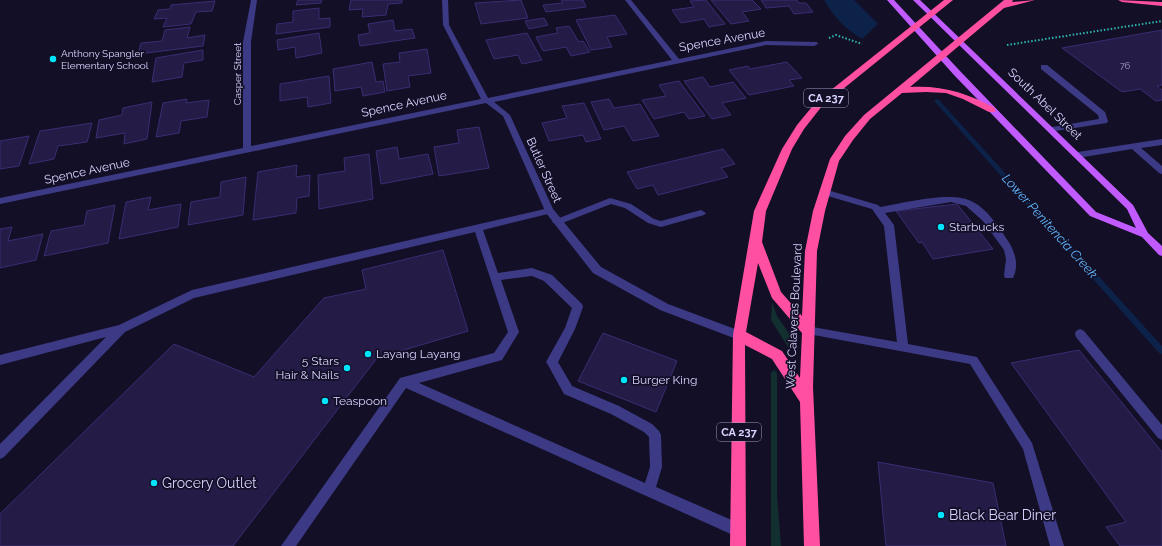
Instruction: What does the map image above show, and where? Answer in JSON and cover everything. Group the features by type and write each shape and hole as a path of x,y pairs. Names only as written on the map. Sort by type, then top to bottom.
{"highway":[{"name":"CA 237","path":"738,538 739,334 756,242 760,211 787,149 800,127 819,104 949,0"},
{"path":"1005,3 1031,0"},
{"path":"1122,0 1162,4"},
{"name":"West Calaveras Boulevard","path":"812,546 806,400 807,330 812,252 818,211 834,161 849,138 867,116 1005,3"},
{"path":"898,90 931,88 953,91 992,110"},
{"path":"756,242 776,295 807,330"},
{"path":"739,334 777,355 806,400"}],"main road":[{"name":"South Abel Street","path":"890,0 992,110 1093,214 1145,235"},
{"name":"South Abel Street","path":"916,0 1078,155 1130,207 1145,235 1162,252"}],"street":[{"name":"Casper Street","path":"247,149 247,42 254,0"},
{"name":"Butler Street","path":"444,0 446,25 485,99 506,115 549,211 597,270 664,307 739,334"},
{"path":"628,0 676,60"},
{"name":"Spence Avenue","path":"0,201 676,60 766,43 814,44"},
{"path":"1044,67 1102,114 1104,121 1052,130"},
{"path":"1078,155 1162,142"},
{"path":"1135,147 1162,171"},
{"path":"824,192 875,207 889,226 903,347"},
{"path":"878,210 951,198 962,200 973,205 1002,239 1009,251 1011,262 1008,274"},
{"path":"557,222 610,201 628,206 651,221 661,224 701,213"},
{"path":"0,360 121,329 192,294 549,211"},
{"path":"288,546 404,382 498,357 514,332 478,228"},
{"path":"496,277 532,272 548,278 578,307 570,329 552,362 568,390 615,410 648,428 655,435 656,467 649,491"},
{"path":"0,453 121,329"},
{"path":"807,330 973,360 1028,447 1057,546"},
{"path":"1080,334 1162,434"},
{"path":"404,382 649,491 738,538"}],"path":[{"path":"1007,45 1162,21"},
{"path":"814,44 836,34 862,44"}],"green space":[{"path":"772,302 777,316 790,335 791,352 771,320"},
{"path":"774,370 777,373 777,496 781,546 771,546 771,373"}],"water":[{"path":"824,0 854,0 878,24 862,39 840,22"}],"building":[{"path":"298,0 322,0 321,3 296,5"},
{"path":"351,0 402,0 402,3 388,4 386,15 362,17 363,9 349,10"},
{"path":"521,0 528,18 481,24 475,3"},
{"path":"561,0 583,0 586,7 546,12 543,5 563,3"},
{"path":"706,0 725,24 709,27 704,19 681,23 672,10 694,7 690,1"},
{"path":"711,0 752,0 761,9 742,12 749,21 731,24"},
{"path":"761,0 797,0 799,3 806,3 813,12 794,14 789,6 766,8"},
{"path":"215,1 212,11 196,12 191,24 163,27 167,18 154,19 158,10 170,9 171,5"},
{"path":"319,8 319,19 330,18 330,27 276,34 277,24 293,22 293,11"},
{"path":"615,15 627,34 607,37 612,47 591,50 576,20"},
{"path":"544,18 548,25 529,29 525,21"},
{"path":"393,20 395,31 412,29 415,38 360,46 358,35 370,33 368,24"},
{"path":"569,26 579,42 583,41 590,52 571,56 566,47 543,51 536,37 558,33 556,28"},
{"path":"190,27 187,38 205,35 203,46 138,54 141,43 162,41 165,30"},
{"path":"1162,30 1162,85 1157,86 1162,90 1162,100 1156,101 1140,89 1122,92 1062,48"},
{"path":"319,33 322,53 296,58 295,47 278,50 277,40"},
{"path":"527,33 542,60 522,64 518,55 494,59 486,40"},
{"path":"427,49 431,73 408,76 410,87 387,91 383,64 400,62 399,53"},
{"path":"203,50 203,60 184,63 182,77 152,82 156,58"},
{"path":"372,62 376,82 383,81 385,92 363,96 361,87 335,91 333,69"},
{"path":"787,62 802,78 789,80 794,86 749,95 729,70 748,66 750,69"},
{"path":"329,76 331,103 308,107 307,97 280,101 280,84"},
{"path":"703,77 710,87 733,82 746,98 722,103 731,115 712,119 684,81"},
{"path":"679,81 705,116 689,119 684,112 654,119 642,100 666,96 659,85"},
{"path":"187,99 186,103 209,100 207,117 181,121 179,133 156,137 163,103"},
{"path":"609,99 614,108 640,104 659,136 633,141 624,126 604,130 591,102"},
{"path":"152,102 147,139 124,144 125,133 96,138 99,120 122,115 123,108"},
{"path":"584,103 601,139 586,142 583,135 549,141 542,123 567,118 562,106"},
{"path":"92,123 87,142 58,146 54,159 29,164 40,131"},
{"path":"479,127 489,168 439,176 434,147 459,143 457,130"},
{"path":"29,136 19,166 0,169 0,141"},
{"path":"397,147 399,159 428,154 433,174 381,184 376,151"},
{"path":"723,149 735,164 721,168 728,177 658,195 653,185 637,189 627,172"},
{"path":"369,154 373,199 319,209 318,175 345,171 344,158"},
{"path":"297,165 296,177 310,175 309,196 297,198 296,213 253,220 258,172"},
{"path":"246,177 243,215 188,225 191,202 220,197 221,182"},
{"path":"151,197 148,210 181,204 178,227 119,239 126,202"},
{"name":"Starbucks","path":"957,204 993,249 933,259 922,242 919,243 896,211"},
{"path":"115,205 108,243 44,256 51,231 84,225 87,211"},
{"path":"12,227 8,241 43,234 36,260 0,268 0,229"},
{"path":"443,250 468,331 377,358 233,546 0,546 0,514 174,344 254,377 324,298 366,289 362,270"},
{"path":"603,333 677,361 656,412 578,381"},
{"path":"1079,350 1162,452 1162,546 1120,546 1106,527 1126,522 1011,363"},
{"name":"Black Bear Diner","path":"878,462 993,483 1006,546 886,546"}],"waterway":[{"name":"Lower Penitencia Creek","path":"937,101 1162,351"}],"place":[{"name":"Anthony Spangler Elementary School","path":"53,59"},
{"name":"Starbucks","path":"941,227"},
{"name":"Layang Layang","path":"368,354"},
{"name":"5 Stars Hair & Nails","path":"347,368"},
{"name":"Burger King","path":"624,380"},
{"name":"Teaspoon","path":"325,401"},
{"name":"Grocery Outlet","path":"154,483"},
{"name":"Black Bear Diner","path":"941,515"}]}
